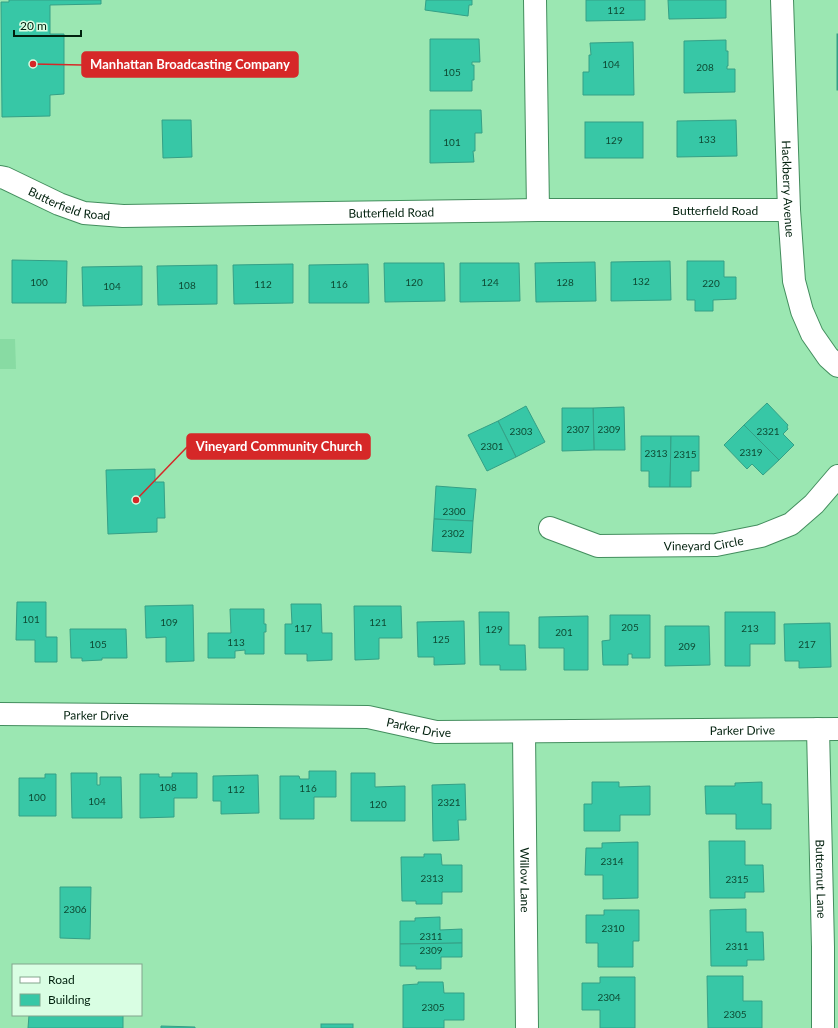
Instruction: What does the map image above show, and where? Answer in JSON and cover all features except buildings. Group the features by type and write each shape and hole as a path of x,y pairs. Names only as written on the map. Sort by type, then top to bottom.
{"street":[{"path":"535,0 538,210"},
{"name":"Hackberry Avenue","path":"782,0 789,210 794,282 802,312 812,334 828,357 838,366"},
{"name":"Butterfield Road","path":"0,177 59,204 84,212 123,216 538,210 789,210"},
{"name":"Vineyard Circle","path":"550,528 598,546 716,545 761,536 791,524 814,504 838,476"},
{"name":"Parker Drive","path":"0,714 368,717 436,732 828,729"},
{"name":"Butternut Lane","path":"823,1028 823,947 828,729"},
{"name":"Willow Lane","path":"524,732 527,1028"}],"shaded area":[{"path":"0,339 15,339 16,369 0,369"}],"place":[{"name":"Manhattan Broadcasting Company","path":"33,64"},
{"name":"Vineyard Community Church","path":"136,500"}]}
